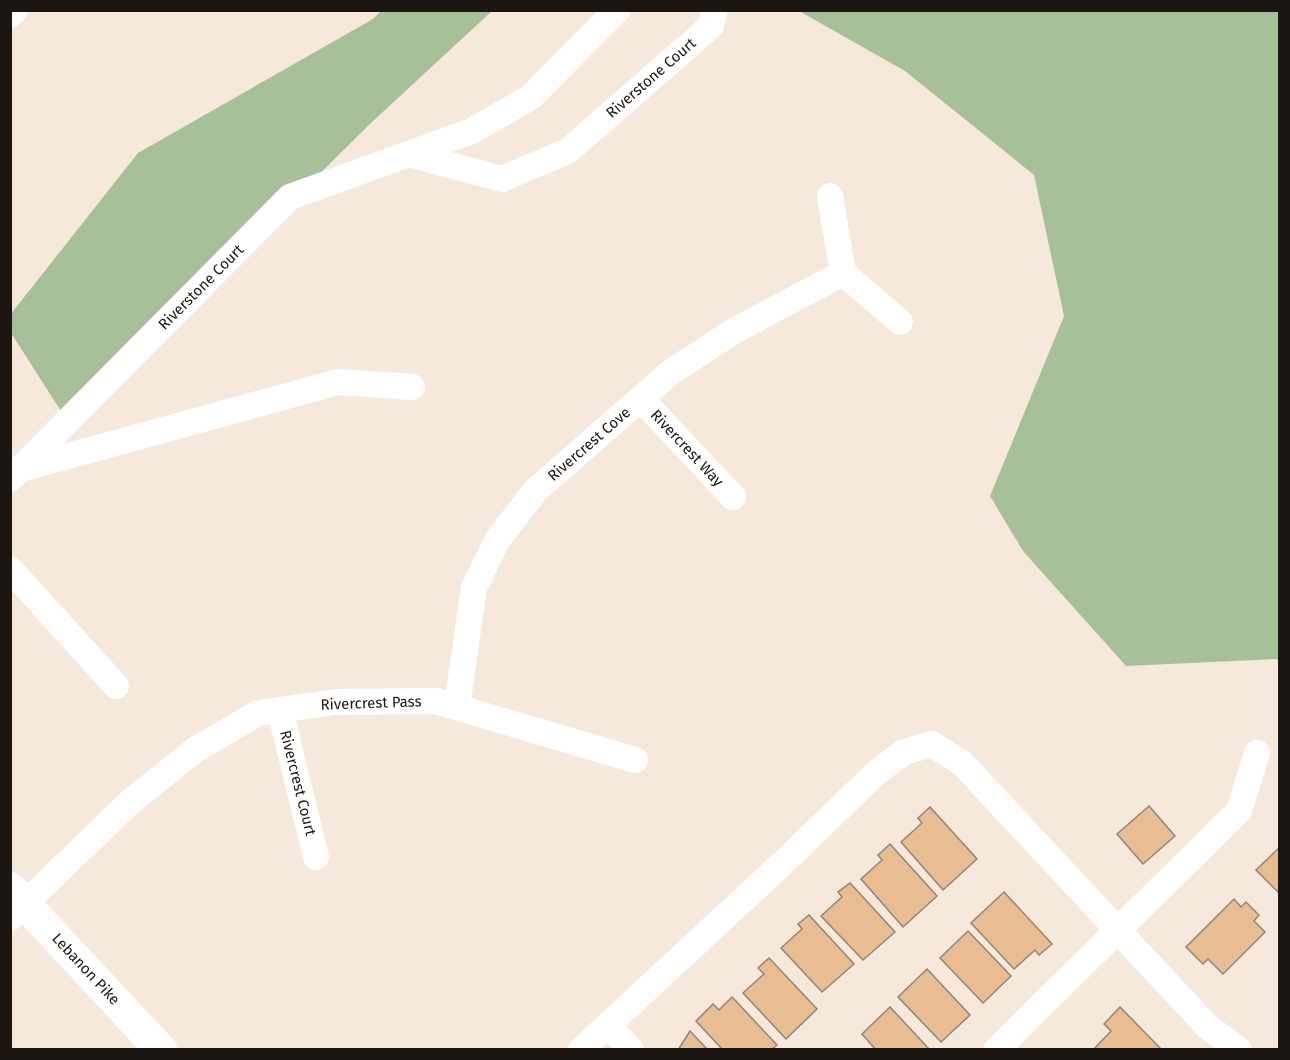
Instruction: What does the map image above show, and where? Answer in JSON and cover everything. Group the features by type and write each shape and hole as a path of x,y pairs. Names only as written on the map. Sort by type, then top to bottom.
{"main road":[{"name":"Lebanon Pike","path":"15,903 162,1050"}],"street":[{"path":"10,15 15,10"},
{"name":"Riverstone Court","path":"15,474 290,197 412,155 472,131 531,97 617,10"},
{"name":"Riverstone Court","path":"412,155 502,179 568,150 711,26 714,10"},
{"path":"830,196 843,273 900,322"},
{"name":"Rivercrest Cove","path":"457,707 474,588 498,539 536,491 671,372 734,332 843,273"},
{"name":"Riverstone Court","path":"15,474 338,382 412,387"},
{"name":"Rivercrest Way","path":"640,399 733,496"},
{"path":"10,569 116,686"},
{"name":"Rivercrest Pass","path":"15,903 129,803 195,750 258,713 335,702 436,701 635,759"},
{"name":"Rivercrest Court","path":"280,710 316,856"},
{"path":"581,1050 786,860 876,773 904,752 932,744 962,763 1207,1026 1239,1050"},
{"path":"996,1050 1239,811 1257,753"},
{"path":"608,1025 632,1050"}],"green space":[{"path":"381,11 492,11 372,122 68,422 11,333 10,315 138,153 373,19"},
{"path":"799,11 1279,11 1279,662 1277,659 1126,666 1023,551 990,496 1064,316 1034,175 905,71"}],"building":[{"path":"1149,806 1175,836 1143,864 1117,834"},
{"path":"930,807 977,859 943,890 901,842 922,823 918,818"},
{"path":"890,844 937,896 903,927 861,879 882,860 878,855"},
{"path":"1280,847 1280,894 1256,870"},
{"path":"850,883 895,932 863,960 821,916 842,897 838,892"},
{"path":"1004,892 1052,944 1039,955 1035,950 1014,969 971,923"},
{"path":"1234,899 1241,907 1246,902 1259,915 1254,921 1265,932 1223,974 1208,959 1203,964 1186,947"},
{"path":"809,915 854,964 822,992 781,948 802,929 798,924"},
{"path":"968,931 1011,976 983,1003 940,958"},
{"path":"769,958 817,1009 786,1039 743,993 764,974 758,968"},
{"path":"927,969 970,1015 941,1042 898,997"},
{"path":"732,997 777,1045 771,1050 723,1050 696,1021 713,1004 719,1010"},
{"path":"890,1007 930,1050 876,1050 862,1034"},
{"path":"1120,1007 1162,1050 1093,1050 1111,1031 1104,1024"},
{"path":"690,1031 708,1050 678,1050"}]}
